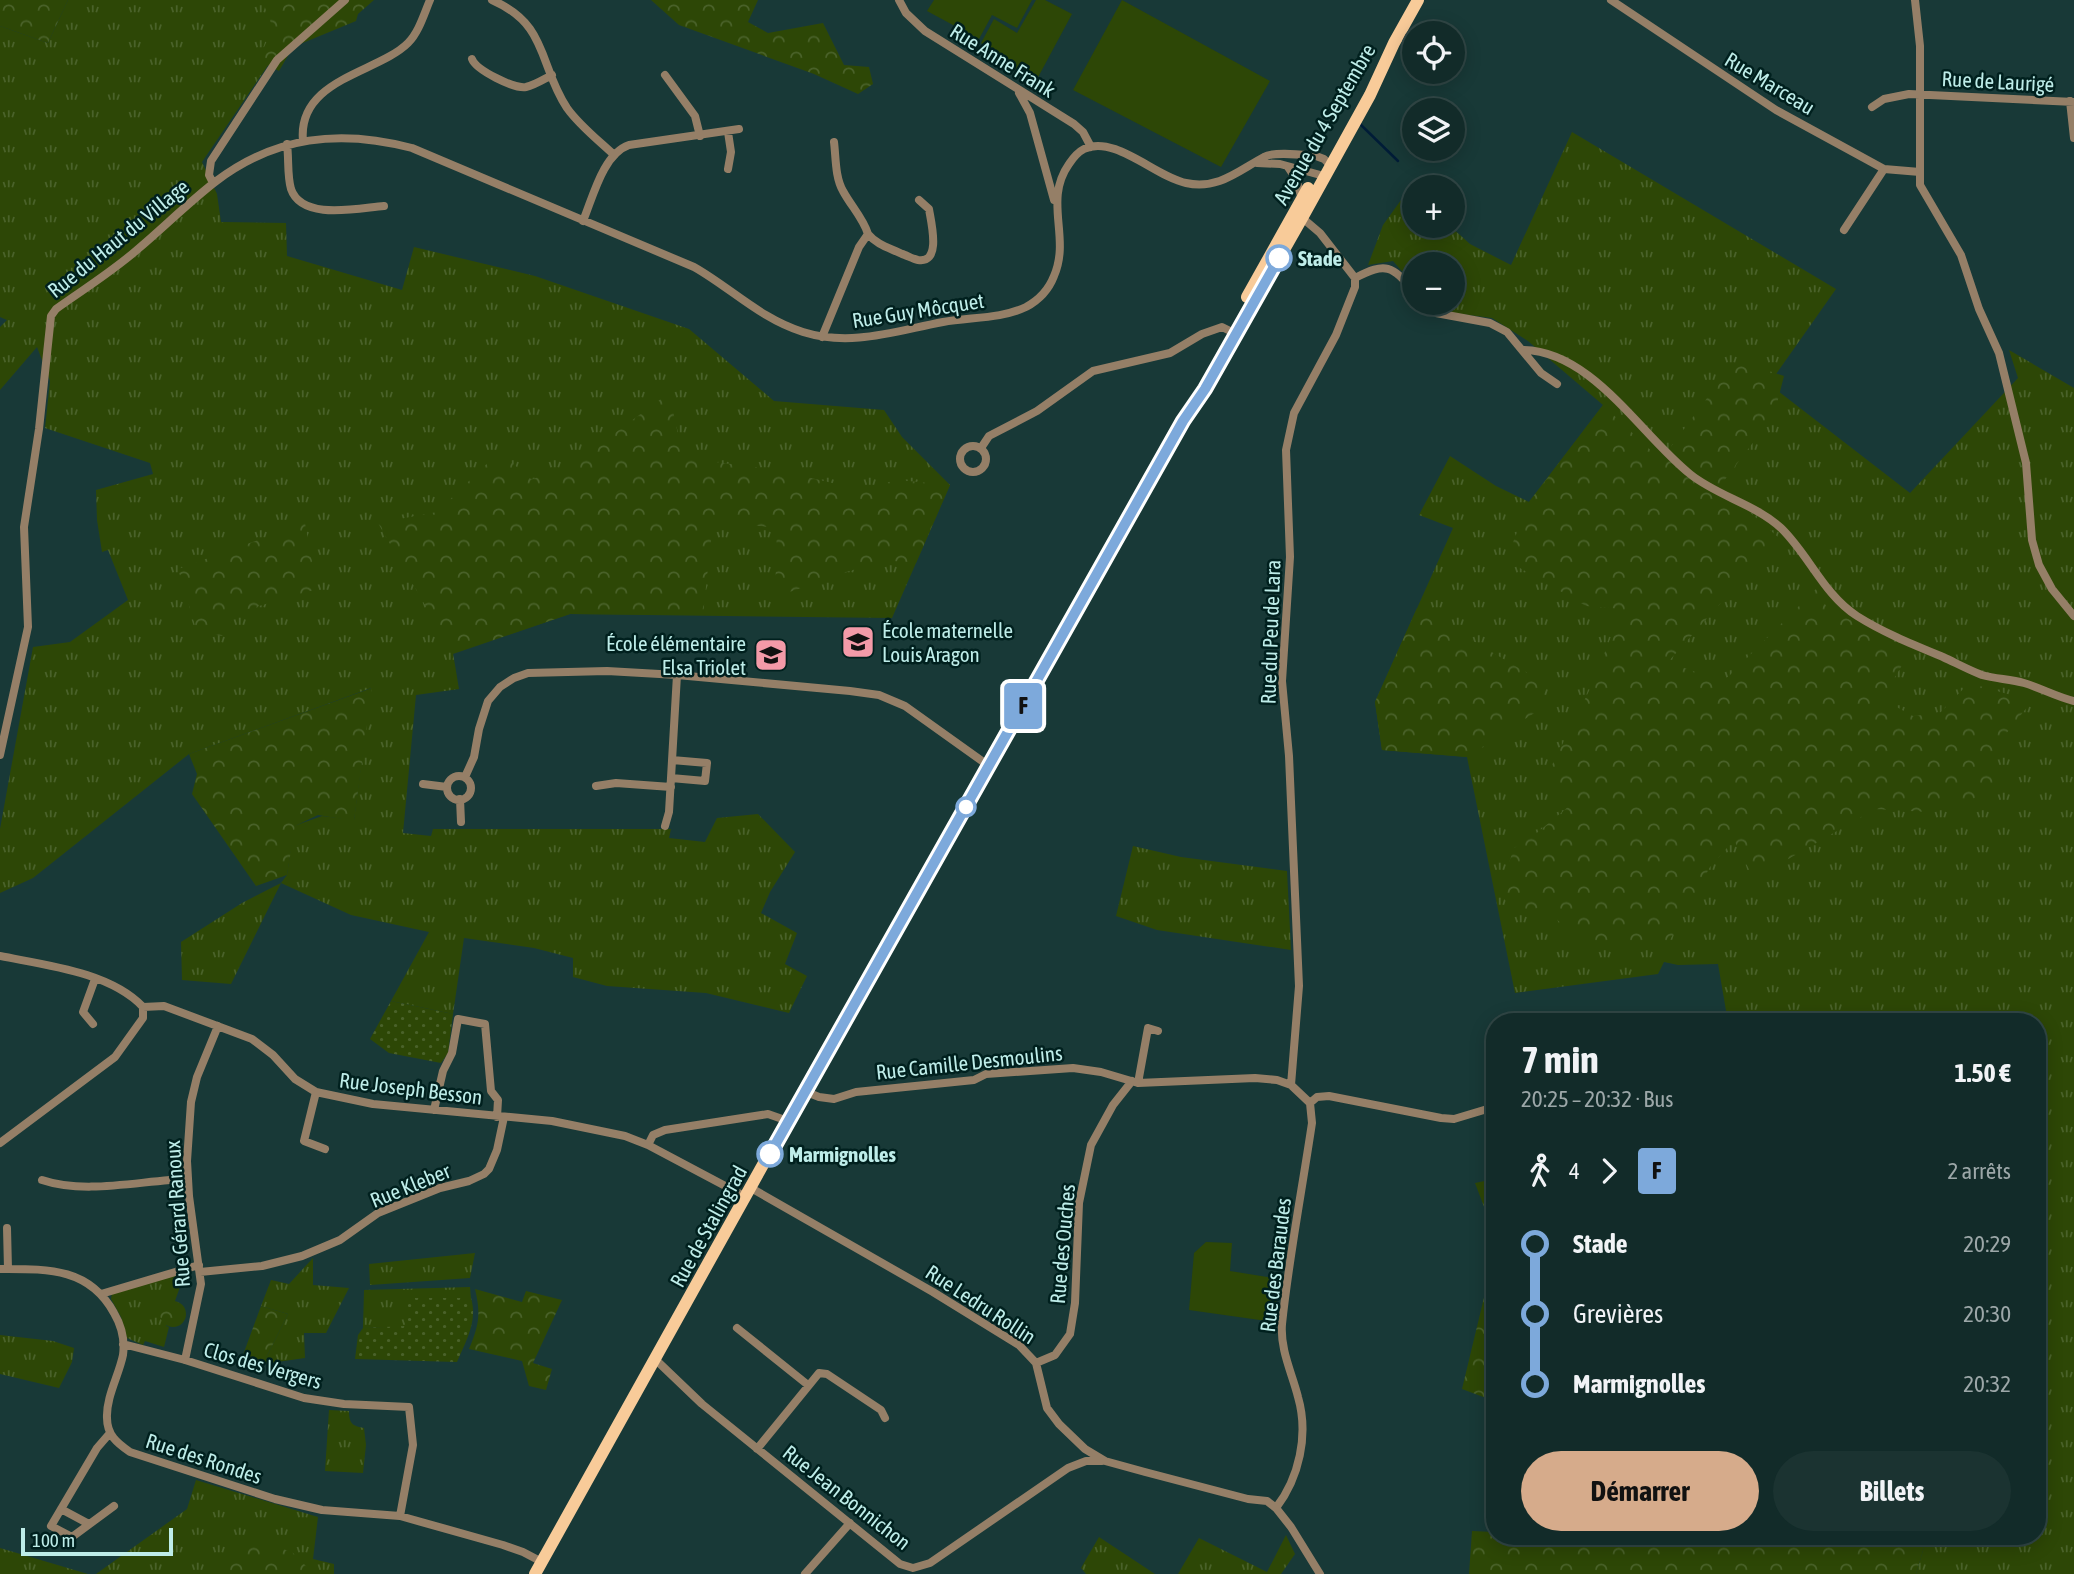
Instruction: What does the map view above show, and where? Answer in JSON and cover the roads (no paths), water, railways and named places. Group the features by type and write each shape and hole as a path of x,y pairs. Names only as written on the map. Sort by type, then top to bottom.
{"main road":[{"name":"Avenue du 4 Septembre","path":"1232,332 1381,59 1394,43 1419,0"},
{"name":"Avenue du 4 Septembre","path":"1298,215 1302,200 1323,169"},
{"name":"Rue de Stalingrad","path":"538,1568 1183,421 1199,384 1232,332"}],"street":[{"path":"213,184 209,175 211,161 277,60 345,0"},
{"path":"303,141 304,122 321,95 347,76 405,46 414,35 430,0"},
{"path":"492,0 524,19 566,106 613,154"},
{"name":"Rue Anne Frank","path":"899,0 906,13 925,31 1074,124 1083,132 1091,147"},
{"name":"Rue Marceau","path":"1611,0 1766,104 1884,169 1920,172"},
{"path":"1915,0 1920,41 1920,185 1961,255 1979,309 1999,353 2026,463 2032,540 2039,565 2052,589 2074,616"},
{"path":"472,59 474,66 482,71 520,87 528,87 552,75"},
{"path":"665,75 695,116 700,136"},
{"path":"1018,91 1030,113 1056,205"},
{"name":"Rue de Laurigé","path":"1872,107 1884,99 1909,93 2072,102"},
{"path":"2072,102 2074,138"},
{"path":"583,221 613,154 629,145 739,129"},
{"path":"728,132 731,152 729,169"},
{"name":"Rue Guy Môcquet","path":"213,184 246,162 287,144 303,141 371,139 412,148 694,267 778,323 822,337 845,339 998,315 1028,306 1047,289 1058,263 1060,236 1056,205 1059,181 1067,166 1080,152 1091,147"},
{"path":"834,142 838,179 842,190 865,224 868,234 874,242 919,261 932,254 934,244 929,209 919,200"},
{"path":"287,144 290,186 295,198 303,205 321,210 384,206"},
{"path":"1091,147 1111,147 1172,179 1203,185 1217,183 1257,163 1265,156 1316,156 1323,169"},
{"path":"1257,163 1323,169"},
{"path":"1288,167 1300,187 1302,200"},
{"path":"1844,230 1884,169"},
{"name":"Rue du Haut du Village","path":"0,755 28,627 24,527 39,429 51,316 56,309 136,251 213,184"},
{"path":"1298,215 1320,233 1355,278 1372,269 1386,267 1395,270 1402,278"},
{"path":"822,337 859,247 868,234"},
{"name":"Rue du Peu de Lara","path":"1291,1085 1299,986 1289,757 1282,681 1290,557 1286,450 1294,413 1336,335 1351,300 1355,278"},
{"path":"1447,315 1490,323 1507,332 1541,373 1557,384"},
{"path":"981,448 989,436 1037,411 1094,371 1170,353 1202,334 1222,327 1232,332"},
{"path":"1523,350 1557,357 1580,369 1690,474 1719,494 1758,512 1779,526 1804,552 1835,598 1855,615 1899,639 1982,675 2024,684 2074,701"},
{"path":"465,778 474,757 488,701 500,687 528,673 607,671 677,675 879,695 905,706 989,766"},
{"path":"664,826 669,812 677,675"},
{"path":"596,786 705,781 707,763 672,760"},
{"path":"453,777 465,778 470,783 471,790 467,796 460,799 450,795 447,787 453,777"},
{"path":"423,784 447,787"},
{"path":"460,799 461,822"},
{"path":"0,956 63,968 95,979 117,987 144,1007 143,1018 115,1057 0,1143"},
{"path":"93,1024 83,1012 95,979"},
{"name":"Rue Joseph Besson","path":"144,1007 164,1006 259,1043 295,1079 316,1092 373,1104 552,1121 625,1136 748,1192"},
{"path":"434,1110 443,1071 452,1053 458,1019 485,1024 491,1091 498,1100 500,1117"},
{"name":"Rue Gérard Ranoux","path":"185,1360 200,1294 188,1180 189,1131 194,1088 218,1026"},
{"path":"1135,1082 1148,1028 1158,1031"},
{"name":"Rue Camille Desmoulins","path":"804,1091 834,1099 856,1092 974,1080 986,1074 1073,1068 1101,1072 1135,1082 1255,1078 1277,1080 1291,1085"},
{"name":"Rue des Ouches","path":"1036,1363 1055,1355 1070,1334 1075,1303 1079,1203 1091,1145 1113,1105 1135,1082"},
{"path":"1291,1085 1310,1103 1317,1097 1329,1096 1454,1119 1486,1109"},
{"path":"316,1092 304,1141 325,1149"},
{"name":"Rue des Baraudes","path":"1276,1508 1287,1494 1296,1474 1301,1446 1299,1399 1282,1338 1312,1123 1310,1103"},
{"path":"648,1145 653,1135 665,1130 768,1114 788,1121"},
{"name":"Rue Kleber","path":"199,1268 255,1267 302,1256 340,1240 378,1213 484,1174 497,1150 500,1117"},
{"path":"43,1180 61,1185 125,1185 188,1180"},
{"name":"Rue Ledru Rollin","path":"748,1192 933,1292 1019,1345 1036,1363 1048,1408 1059,1424 1085,1449 1105,1461 1210,1490 1267,1501 1276,1508"},
{"path":"7,1228 4,1269 43,1269 81,1279 101,1294 117,1318 123,1344 107,1408 106,1420 110,1433 97,1448 51,1526 72,1537 114,1506"},
{"path":"101,1294 199,1268"},
{"path":"737,1328 808,1385"},
{"name":"Clos des Vergers","path":"123,1344 185,1360 304,1398 344,1404 409,1407 413,1446 400,1516"},
{"name":"Rue Jean Bonnichon","path":"656,1360 702,1404 757,1449 900,1563 914,1571 930,1563 1068,1468 1086,1461 1105,1461"},
{"path":"757,1449 818,1373 827,1374 881,1410 885,1418"},
{"name":"Rue des Rondes","path":"110,1433 115,1442 130,1452 275,1499 322,1510 400,1516 523,1552 538,1568"},
{"path":"1276,1508 1320,1574"},
{"path":"61,1509 89,1524"},
{"path":"805,1574 850,1523"}],"waterway":[{"path":"1360,124 1398,161"}],"place":[{"name":"Stade","path":"1279,258"},
{"name":"École maternelle Louis Aragon","path":"858,642"},
{"name":"École élémentaire Elsa Triolet","path":"771,655"},
{"name":"Marmignolles","path":"770,1154"}]}
